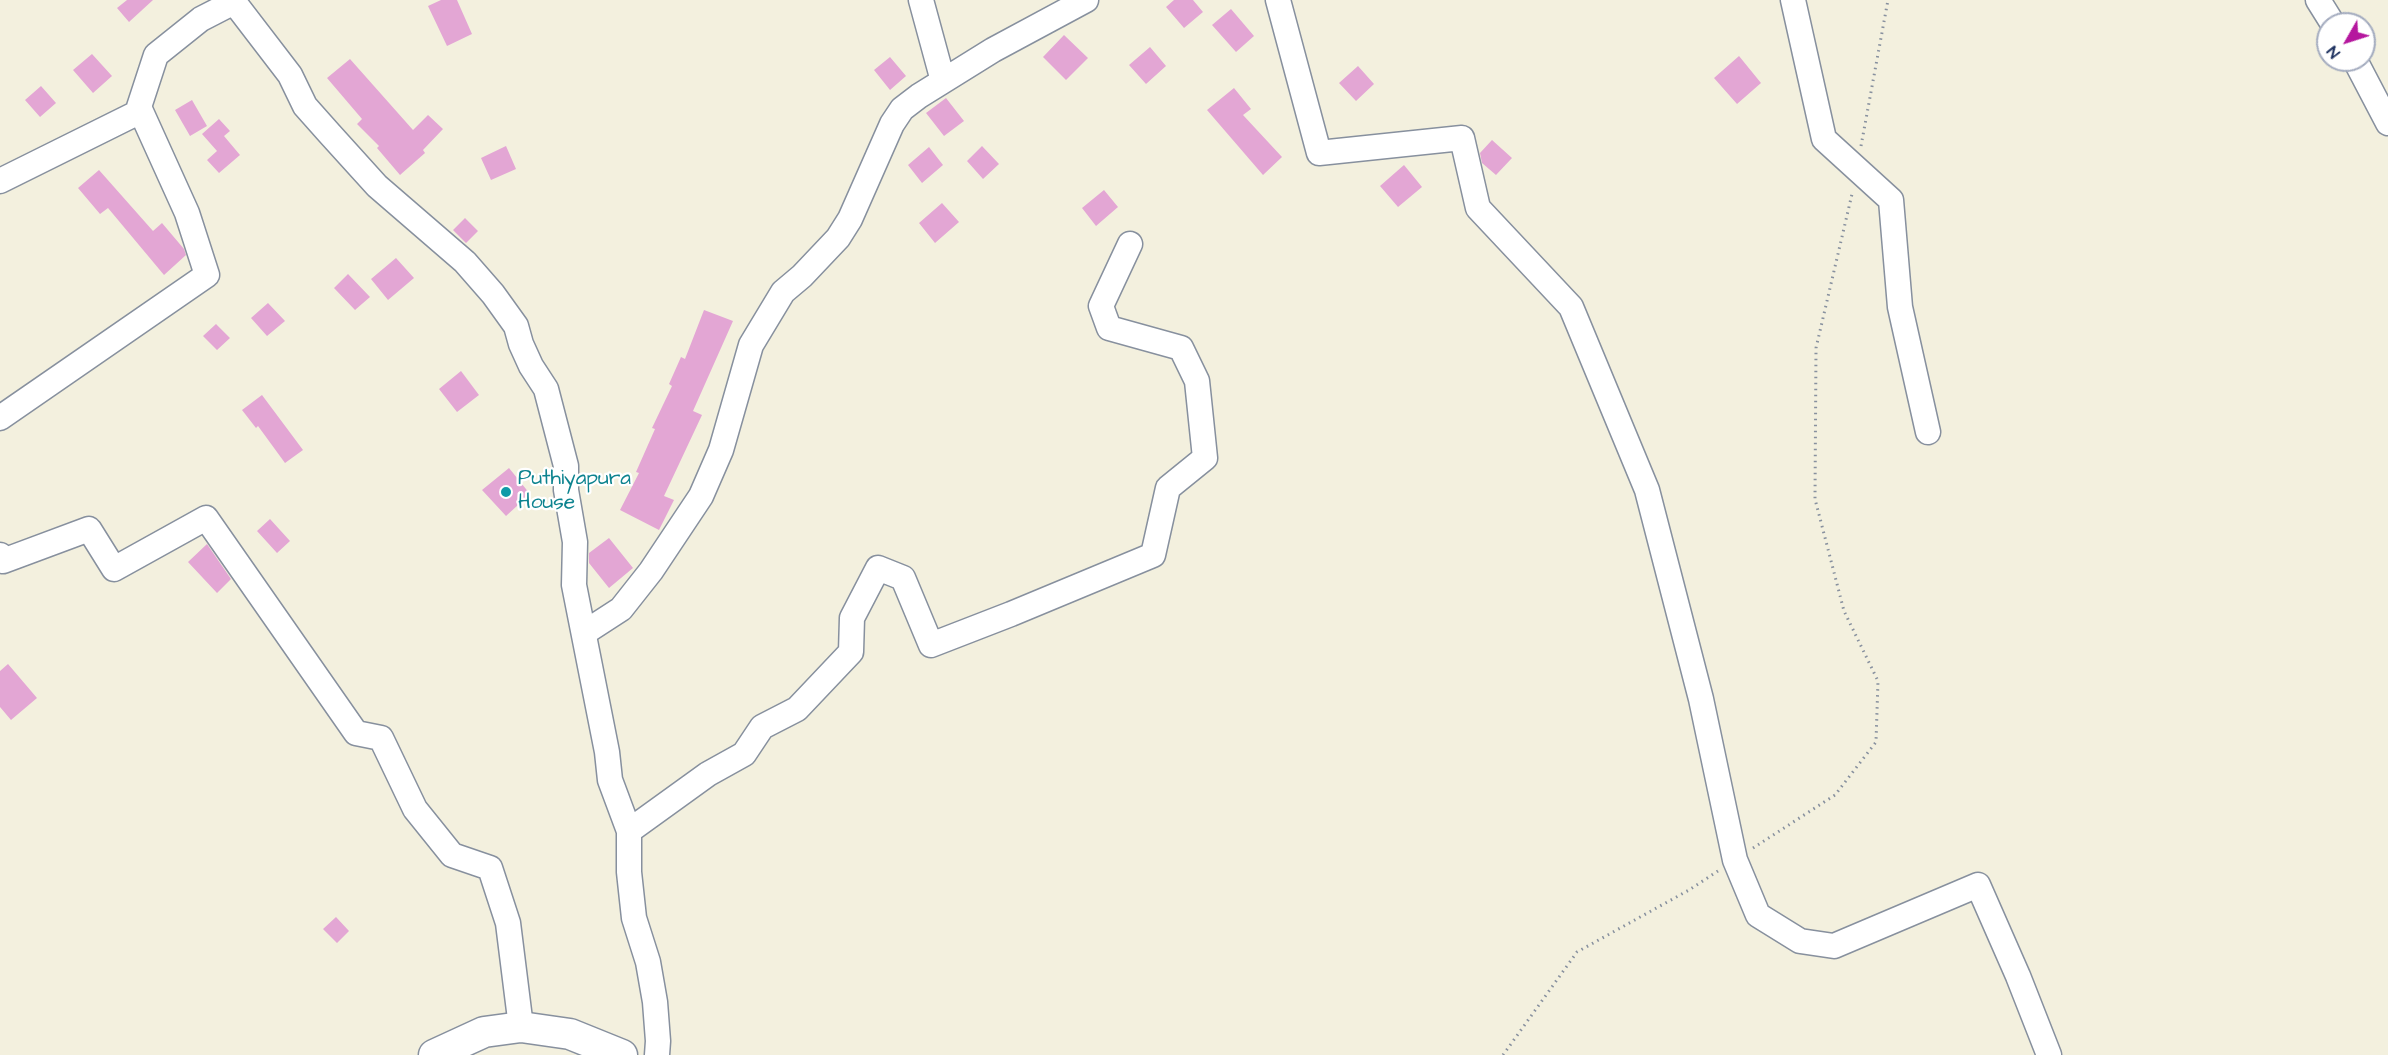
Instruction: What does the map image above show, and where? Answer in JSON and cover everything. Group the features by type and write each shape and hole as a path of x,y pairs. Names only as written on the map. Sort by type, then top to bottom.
{"main road":[{"path":"434,1055 484,1032 521,1027 570,1034 622,1055"}],"street":[{"path":"0,418 207,275 186,213 139,107 156,55 201,19 234,0 290,75 305,106 377,186 465,262 493,294 516,326 531,366 546,389 566,465 566,490 575,542 574,585 607,752 610,780 629,831 629,872 634,918 648,962 655,1002 657,1055"},
{"path":"921,0 943,81"},
{"path":"584,633 621,609 651,570 701,496 721,450 751,345 783,292 802,276 838,238 850,219 892,124 902,109 919,96 1029,28 1086,0"},
{"path":"1278,0 1319,153 1462,138 1478,208 1572,307 1647,490 1701,699 1735,860 1758,915 1800,941 1834,946 1978,885 2018,976 2049,1055"},
{"path":"1793,0 1824,140 1891,200 1900,307 1928,432"},
{"path":"2361,72 2388,123"},
{"path":"0,182 141,111"},
{"path":"629,831 708,774 744,754 762,727 797,709 851,652 852,618 878,568 903,579 931,645 1153,555 1168,488 1204,458 1197,381 1181,348 1109,328 1101,306 1130,244"},
{"path":"1,559 89,529 114,569 206,518 356,732 381,738 415,809 452,855 490,868 508,923 521,1027"}],"path":[{"path":"1860,150 1888,0"},
{"path":"1503,1055 1577,952 1689,890 1835,795 1876,742 1878,681 1844,611 1815,499 1816,348 1854,184"}],"building":[{"path":"127,0 153,0 129,22 117,8"},
{"path":"441,0 457,0 472,34 447,46 428,6"},
{"path":"1174,0 1193,0 1203,12 1184,28 1166,7"},
{"path":"1231,9 1254,36 1236,52 1212,25"},
{"path":"1064,35 1088,58 1066,80 1043,57"},
{"path":"1150,47 1166,66 1146,84 1129,65"},
{"path":"92,54 112,76 93,93 73,70"},
{"path":"1739,56 1761,83 1737,104 1714,78"},
{"path":"890,57 906,76 890,90 874,70"},
{"path":"350,59 413,130 428,115 443,129 423,150 425,153 400,175 377,148 379,146 357,124 362,119 327,78"},
{"path":"1358,66 1374,84 1356,101 1339,83"},
{"path":"41,86 56,103 40,117 25,100"},
{"path":"1234,88 1251,109 1243,115 1282,157 1263,175 1207,110"},
{"path":"946,98 964,121 944,136 926,113"},
{"path":"192,100 207,126 190,136 175,110"},
{"path":"219,119 230,131 224,136 240,155 219,173 207,160 217,151 202,134"},
{"path":"1492,140 1512,158 1496,175 1482,163 1480,153"},
{"path":"506,146 516,169 491,180 481,158"},
{"path":"982,146 999,164 983,179 967,161"},
{"path":"929,147 943,165 922,183 908,165"},
{"path":"1404,165 1422,187 1398,207 1380,186"},
{"path":"99,170 153,231 162,223 184,249 186,255 164,275 108,208 100,214 78,188"},
{"path":"1104,190 1118,207 1096,226 1082,208"},
{"path":"942,203 959,222 935,243 919,223"},
{"path":"465,218 478,231 466,243 453,230"},
{"path":"396,258 414,278 388,300 371,279"},
{"path":"348,274 370,297 355,310 334,288"},
{"path":"268,303 285,321 267,336 251,318"},
{"path":"704,310 733,321 693,411 702,415 664,496 674,500 659,530 620,510 639,473 636,472 655,429 652,428 672,386 669,384 681,357 685,359"},
{"path":"216,324 230,338 217,350 203,336"},
{"path":"461,371 479,395 457,412 439,389"},
{"path":"262,395 303,450 285,463 258,426 256,428 242,410"},
{"name":"Puthiyapura House","path":"509,468 530,494 506,516 482,490"},
{"path":"270,519 290,541 277,553 257,531"},
{"path":"609,538 633,568 609,588 589,563 589,553"},
{"path":"207,544 231,579 217,593 188,562"},
{"path":"8,664 37,698 11,720 0,707 0,671"},
{"path":"336,917 349,931 337,943 323,929"}],"place":[{"name":"Puthiyapura House","path":"506,492"}]}
